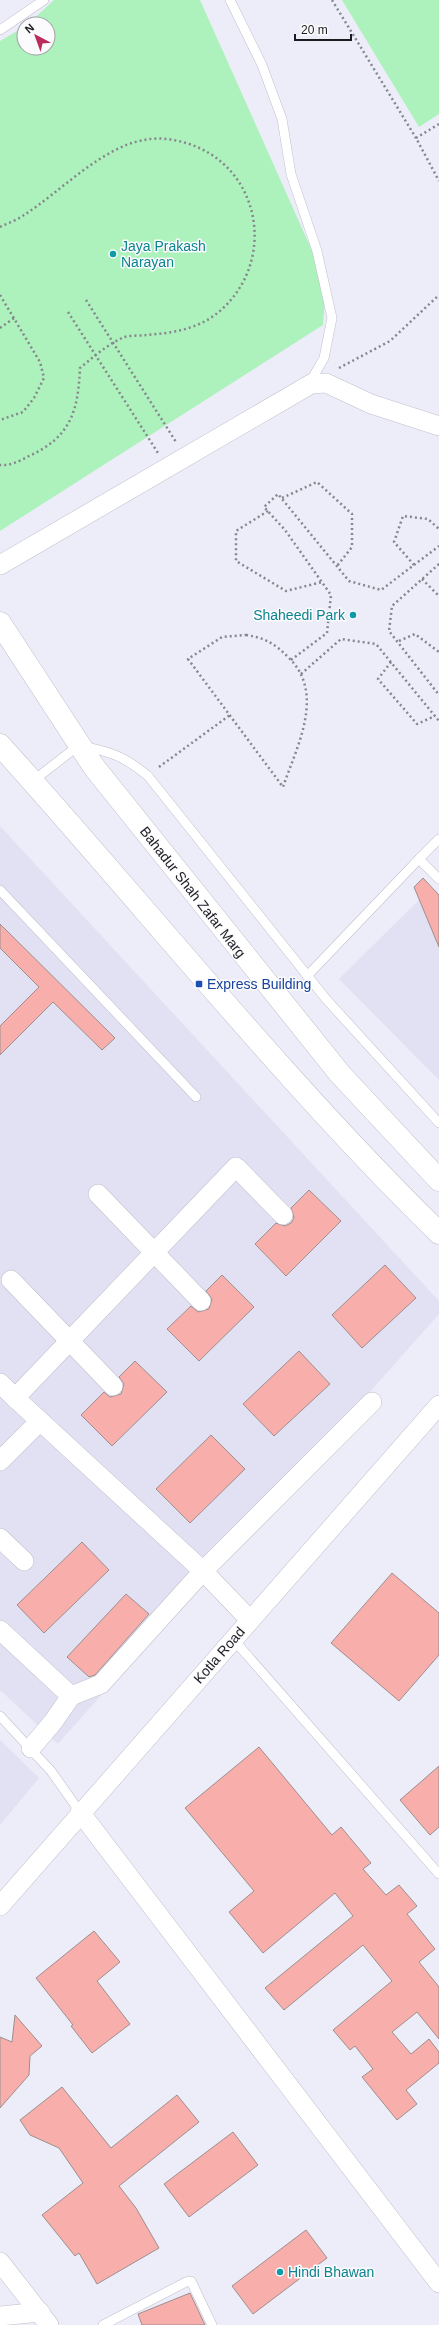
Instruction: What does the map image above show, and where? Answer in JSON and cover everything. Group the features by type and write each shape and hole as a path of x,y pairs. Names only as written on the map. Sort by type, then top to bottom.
{"main road":[{"name":"Bahadur Shah Zafar Marg","path":"0,623 94,767 251,966 335,1068 439,1180"},
{"path":"0,745 282,1067 382,1178 439,1233"}],"street":[{"path":"0,565 185,456 308,386 326,383 371,404 439,426"},
{"path":"15,1398 153,1252 236,1168 283,1215"},
{"path":"98,1194 201,1301"},
{"path":"11,1280 113,1386"},
{"path":"0,1383 203,1571 250,1620"},
{"path":"31,1748 53,1722 71,1696 101,1684 203,1571 372,1402"},
{"name":"Kotla Road","path":"0,1906 80,1812 439,1406"},
{"path":"0,1461 40,1420"},
{"path":"0,1538 24,1561"},
{"path":"0,1630 71,1696"},
{"path":"80,1812 439,2283"},
{"path":"0,2262 45,2319"},
{"path":"0,2316 45,2319"}],"lane":[{"path":"0,30 44,0"},
{"path":"230,0 262,65 282,119 291,174 317,251 332,318 324,358 308,386"},
{"path":"32,781 79,745 116,754 134,764 148,776 306,976 439,1123"},
{"path":"306,976 439,839"},
{"path":"419,859 439,879"},
{"path":"0,890 196,1097"},
{"path":"233,1639 439,1874"},
{"path":"0,1716 51,1771 80,1812"},
{"path":"103,2325 186,2282 191,2281 212,2325"}],"path":[{"path":"332,0 416,138 439,181"},
{"path":"416,138 439,124"},
{"path":"0,227 24,215 94,163 118,149 144,140 178,141 198,147 222,162 240,183 249,202 256,236 252,264 240,289 221,310 197,325 176,332 122,338 113,344 80,368 78,399 73,415 64,430 37,453 6,465 0,465"},
{"path":"0,295 40,362 44,378 34,398 23,412 0,420"},
{"path":"359,356 390,341 439,295"},
{"path":"86,300 185,456"},
{"path":"68,312 167,467"},
{"path":"0,328 14,318"},
{"path":"282,498 317,482 352,514 352,547 337,566"},
{"path":"291,660 327,633 331,595 285,530 264,507 278,494 349,581 381,590 439,546"},
{"path":"268,511 236,531 236,561 286,591 322,582"},
{"path":"414,565 394,542 403,516 428,519 439,529"},
{"path":"439,564 392,606 389,631 439,695"},
{"path":"422,579 439,596"},
{"path":"399,641 415,634 439,652"},
{"path":"246,635 264,638 291,660 301,674 305,682 308,706 301,736 283,787 188,659 222,637 246,635"},
{"path":"301,674 341,639 376,644 439,721"},
{"path":"391,662 378,679 417,724 435,716"},
{"path":"148,776 230,715"}],"shaded area":[{"path":"0,826 439,1301 439,1314 58,1744 0,1690"},
{"name":"Express Building","path":"426,893 439,907 439,1080 339,979"},
{"path":"0,1740 39,1778 0,1825"}],"green space":[{"path":"54,0 200,0 326,282 323,325 0,531 0,41 16,32 16,56 56,56 56,16 37,16"},
{"path":"342,0 439,0 439,114 419,127"}],"building":[{"path":"423,878 439,895 439,947 414,887"},
{"path":"0,924 115,1038 102,1050 53,1002 0,1055 0,1026 39,987 0,948"},
{"path":"309,1190 341,1221 286,1276 255,1244 276,1223 285,1226 291,1223 294,1218 291,1208"},
{"path":"385,1265 416,1298 362,1348 332,1315"},
{"path":"222,1275 254,1307 199,1361 167,1329 191,1306 198,1312 209,1309 212,1299 206,1291"},
{"path":"299,1351 330,1384 274,1436 243,1404"},
{"path":"135,1361 167,1392 112,1446 81,1415 104,1392 110,1397 121,1394 124,1384 119,1377"},
{"path":"211,1435 245,1469 190,1523 156,1489"},
{"path":"82,1542 109,1570 44,1633 17,1605"},
{"path":"392,1573 439,1613 439,1655 399,1701 331,1643"},
{"path":"126,1594 149,1614 95,1675 89,1677 67,1657"},
{"path":"259,1747 332,1835 341,1827 371,1863 363,1869 386,1895 399,1885 417,1906 407,1914 435,1949 419,1962 439,1987 439,2039 417,2012 392,2032 411,2054 429,2039 439,2052 439,2063 406,2090 417,2104 397,2120 362,2077 373,2069 355,2046 350,2050 333,2030 392,1981 363,1945 284,2010 265,1988 353,1916 335,1893 263,1953 229,1912 254,1891 185,1808"},
{"path":"439,1766 439,1827 430,1835 400,1800"},
{"path":"94,1931 120,1962 97,1981 130,2024 92,2053 71,2026 73,2025 36,1978"},
{"path":"15,2015 42,2046 30,2056 29,2075 0,2108 0,2037 12,2042"},
{"path":"62,2087 111,2148 177,2095 199,2122 119,2186 136,2208 159,2248 97,2284 79,2253 75,2256 42,2215 83,2183 59,2148 30,2135 20,2120"},
{"path":"233,2132 258,2165 189,2217 164,2184"},
{"name":"Hindi Bhawan","path":"306,2230 327,2258 253,2314 232,2286"},
{"path":"190,2293 205,2325 142,2325 138,2314"}],"place":[{"name":"Jaya Prakash Narayan","path":"113,254"},
{"name":"Shaheedi Park","path":"353,615"},
{"name":"Express Building","path":"199,984"},
{"name":"Hindi Bhawan","path":"280,2272"}]}
